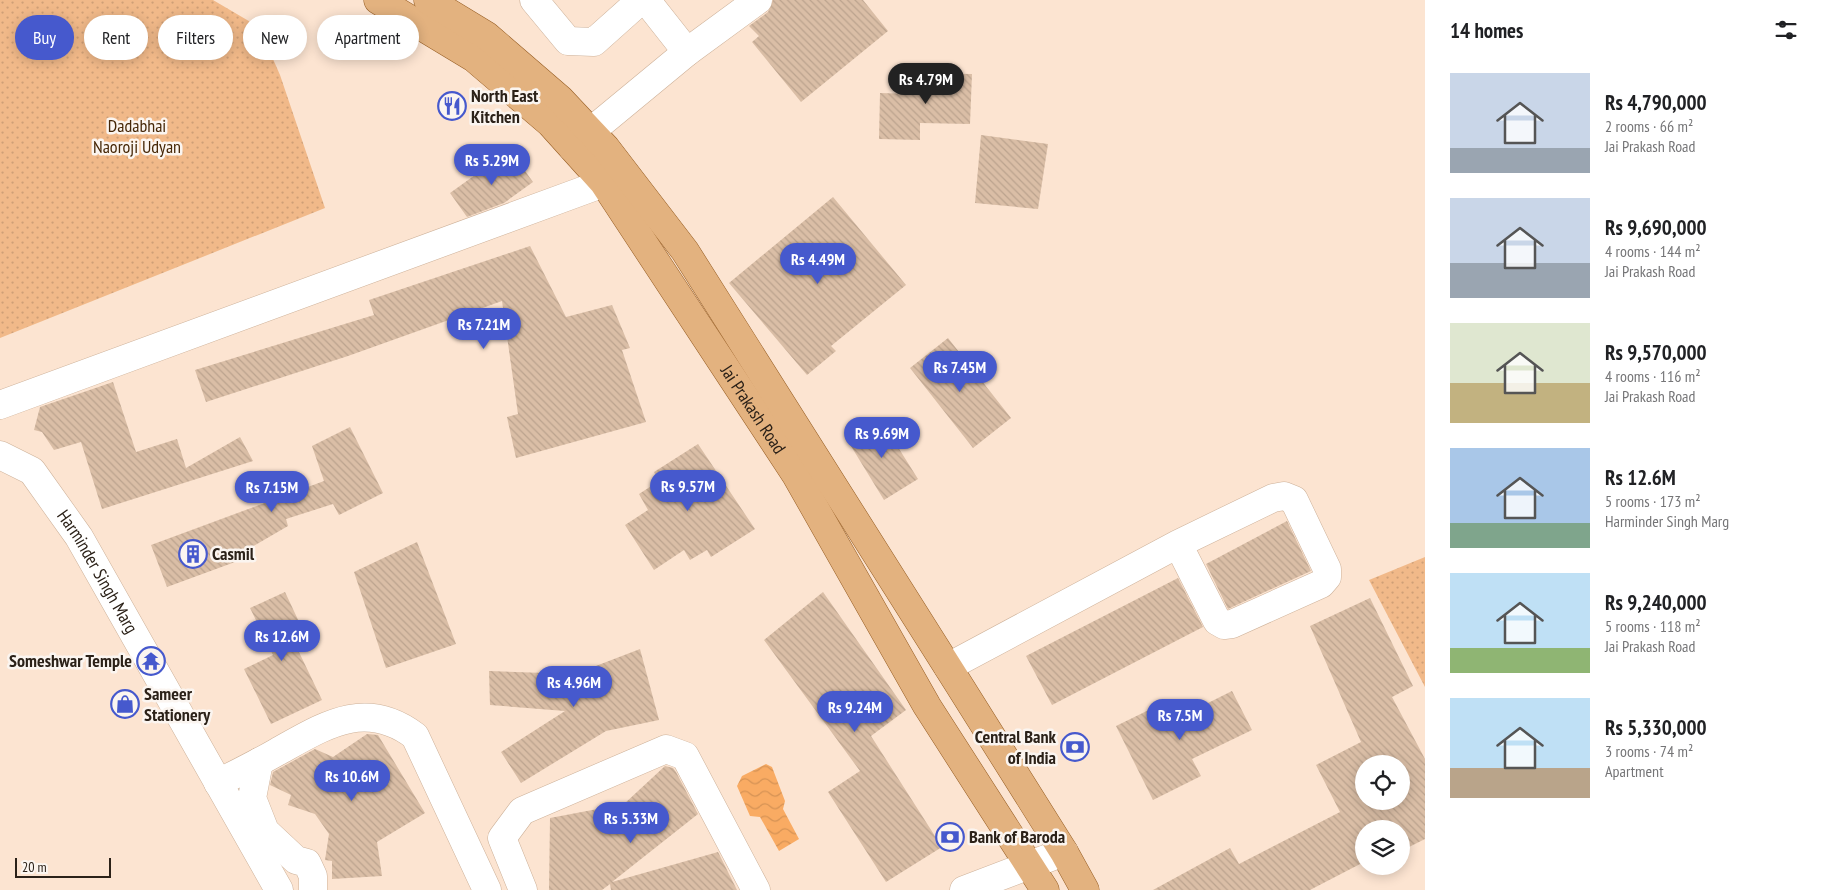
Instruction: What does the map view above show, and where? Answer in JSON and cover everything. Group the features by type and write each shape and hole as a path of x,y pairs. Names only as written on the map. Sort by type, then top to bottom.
{"main road":[{"name":"Jai Prakash Road","path":"378,0 474,58 550,124 581,141"},
{"name":"Jai Prakash Road","path":"428,0 488,36 560,99 581,141 685,251 797,425 1064,852 1085,890"},
{"name":"Jai Prakash Road","path":"613,176 796,476 926,706 1030,864 1045,890"},
{"path":"771,437 797,425"},
{"path":"926,706 954,676"}],"street":[{"path":"534,0 568,41 578,43 594,42 641,0"},
{"path":"646,0 687,52"},
{"path":"581,141 687,52 758,0"},
{"path":"0,406 613,176"},
{"name":"Harminder Singh Marg","path":"0,455 32,471 79,537 278,890"},
{"path":"954,676 1178,544 1273,498 1284,496 1294,500 1327,569 1327,577 1321,584 1232,624 1224,625 1217,621 1178,544"},
{"path":"218,782 259,762 327,724 364,717 383,719 403,726 415,736 487,890"},
{"path":"523,890 502,838 522,811 666,748 685,756 756,890"},
{"path":"259,762 252,798 265,831 296,860 307,863 313,876 313,890"},
{"path":"964,890 1064,852"}],"green space":[{"name":"Dadabhai Naoroji Udyan","path":"0,0 213,0 243,18 243,60 273,60 325,208 0,338"},
{"path":"1425,557 1425,687 1369,580"}],"water":[{"path":"766,764 772,767 785,801 783,809 799,839 779,851 760,817 750,816 737,786 742,776"}],"building":[{"path":"773,0 863,0 888,31 801,102 752,42 759,36 749,26 768,12"},
{"path":"913,73 972,74 970,124 920,123 920,140 879,139 880,93 912,94"},
{"path":"981,135 1048,144 1038,209 975,203"},
{"path":"510,150 533,182 504,203 467,217 450,193"},
{"path":"833,197 906,285 831,346 836,351 807,375 729,283"},
{"path":"530,246 566,317 612,305 630,348 622,350 646,422 516,458 507,417 518,414 502,301 348,356 206,402 195,370 374,315 369,300"},
{"path":"948,338 1011,418 973,448 910,368"},
{"path":"113,382 136,452 177,439 186,468 240,437 253,461 102,509 81,442 54,450 42,432 34,430 40,407"},
{"path":"879,417 918,479 884,500 846,438"},
{"path":"350,427 383,493 339,515 333,504 286,519 288,526 233,558 235,562 167,587 151,545 324,481 312,446"},
{"path":"698,444 755,529 711,557 707,550 690,560 684,550 654,570 625,525 648,510 639,494 659,481 654,472"},
{"path":"1287,521 1311,571 1228,609 1206,564"},
{"path":"417,542 456,644 386,668 354,572"},
{"path":"1178,578 1203,627 1052,705 1026,656"},
{"path":"285,592 308,641 298,650 322,700 271,724 244,669 273,655 250,608"},
{"path":"823,592 906,710 871,736 942,847 886,882 828,792 860,771 764,640"},
{"path":"1370,598 1413,686 1392,697 1425,759 1425,839 1410,846 1410,820 1355,820 1355,867 1310,890 1153,890 1230,848 1239,864 1340,812 1316,765 1361,742 1310,626"},
{"path":"640,649 659,720 606,731 521,783 501,752 565,711 490,705 489,671 575,674"},
{"path":"1232,691 1252,730 1192,759 1201,776 1153,800 1116,726 1161,704 1170,722"},
{"path":"367,734 378,735 425,813 377,842 382,876 332,879 332,861 325,860 329,834 315,814 288,805 291,795 270,785 273,772 315,749 333,757"},
{"path":"665,766 673,768 676,772 698,814 612,882 718,852 737,890 611,890 610,884 602,890 549,890 550,818 624,804"}],"place":[{"name":"North East Kitchen","path":"452,106"},
{"name":"Casmil","path":"193,554"},
{"name":"Someshwar Temple","path":"151,661"},
{"name":"Sameer Stationery","path":"125,704"},
{"name":"Central Bank of India","path":"1075,747"},
{"name":"Bank of Baroda","path":"950,837"}]}
